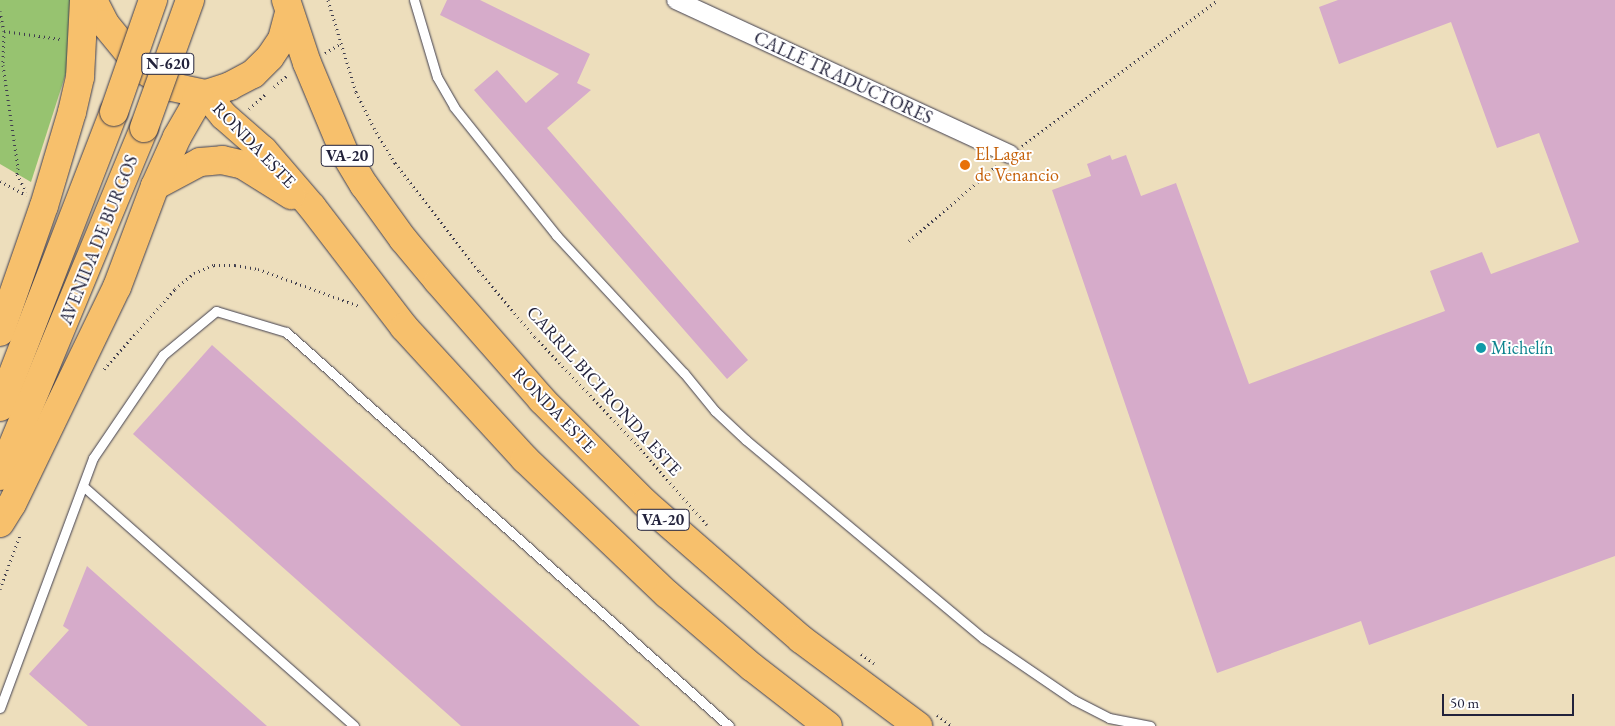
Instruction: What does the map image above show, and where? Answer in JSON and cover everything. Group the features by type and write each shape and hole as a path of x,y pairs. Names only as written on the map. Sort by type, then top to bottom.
{"highway":[{"path":"0,332 44,206 72,112 80,78 84,0"},
{"name":"RONDA ESTE","path":"93,0 104,24 142,69 172,88 202,94 230,86 253,74 270,58 282,39 288,6"},
{"name":"AVENIDA DE BURGOS","path":"0,407 114,112 153,0"},
{"name":"AVENIDA DE BURGOS","path":"0,476 144,128 190,0"},
{"name":"RONDA ESTE","path":"288,6 307,63 344,152 364,186 432,274 542,400 645,503 800,639 927,720"},
{"path":"6,513 117,287 177,137 202,94"},
{"name":"RONDA ESTE","path":"202,94 263,150 312,207 404,327 525,459 667,594 752,667 828,726"},
{"path":"156,186 200,162 222,160 243,165 312,207"}],"street":[{"name":"CALLE TRADUCTORES","path":"676,0 1010,154"},
{"path":"0,536 6,513"}],"lane":[{"path":"414,0 437,78 454,107 556,235 671,359 715,411 746,440 984,638 1074,700 1109,718 1150,726"},
{"path":"0,708 93,458 163,355 216,311 286,332 729,726"},
{"path":"83,486 354,726"}],"path":[{"name":"CARRIL BICI RONDA ESTE","path":"328,0 356,92 374,128 395,163 423,201 535,337 637,444 712,530"},
{"path":"909,240 1010,154 1218,0"},
{"path":"0,11 4,31 3,65 18,168 17,174 29,197 0,181"},
{"path":"4,31 57,38"},
{"path":"233,123 295,69 340,44"},
{"path":"854,649 877,666"},
{"path":"927,720 952,726"}],"green space":[{"path":"0,0 72,0 67,70 31,182 0,164"}],"building":[{"path":"447,0 480,0 590,54 577,83 591,90 547,128 748,360 727,379 474,90 497,70 526,103 559,74 440,15"},
{"name":"Michelín","path":"1338,0 1615,0 1615,556 1369,645 1361,621 1217,673 1052,190 1091,176 1087,164 1110,155 1112,160 1126,155 1141,196 1176,183 1249,384 1445,311 1430,271 1482,252 1491,274 1579,242 1539,133 1497,148 1451,22 1339,64 1319,7"},
{"path":"212,345 640,726 461,726 133,434"},
{"path":"87,566 267,726 88,726 29,674 69,630 63,626"}],"place":[{"name":"El Lagar de Venancio","path":"965,165"},
{"name":"Michelín","path":"1481,348"}]}
